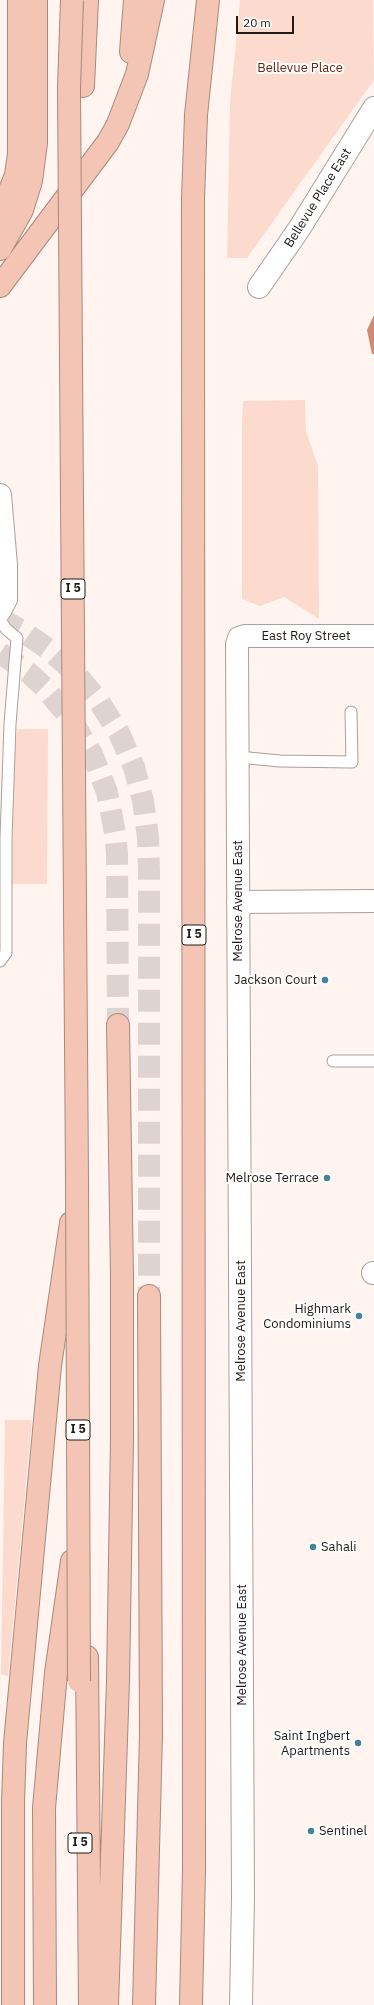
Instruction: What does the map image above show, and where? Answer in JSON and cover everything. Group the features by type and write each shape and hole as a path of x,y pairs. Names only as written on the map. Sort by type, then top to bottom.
{"highway":[{"path":"0,215 16,175 18,154 19,0"},
{"path":"0,249 22,210 31,181 36,143 36,0"},
{"name":"I 5","path":"72,0 69,88 81,2005"},
{"path":"87,0 83,86 81,250 85,1471 90,2005"},
{"path":"126,104 135,0"},
{"path":"0,286 108,142 126,104 137,74 153,0"},
{"name":"I 5","path":"191,2005 194,1871 193,199 197,108 208,0"},
{"path":"107,2005 118,1681 122,1276 118,1025"},
{"path":"13,2005 13,1803 19,1682 50,1366 77,1179"},
{"path":"144,2005 151,1734 149,1296"},
{"path":"44,2005 45,1800 56,1673 85,1471"}],"street":[{"name":"Bellevue Place East","path":"260,287 298,230 374,108"},
{"path":"0,495 6,565 6,600 0,611"},
{"name":"East Roy Street","path":"239,638 245,636 374,636"},
{"name":"Melrose Avenue East","path":"239,638 237,644 243,1881 241,2005"},
{"path":"238,902 374,900"}],"lane":[{"path":"0,620 17,638 10,724 6,838 6,953 0,961"},
{"path":"238,757 280,761 352,762 351,712"},
{"path":"333,1061 374,1061"}],"green space":[{"name":"Bellevue Place","path":"240,0 373,0 374,80 247,258 227,258 230,103"},
{"path":"305,400 306,431 318,466 319,619 284,597 260,606 242,599 243,401"},
{"path":"17,729 48,729 47,884 1,884"},
{"path":"5,1420 32,1420 8,1676 1,1674"}],"shaded area":[{"path":"374,315 374,354 372,354 367,330"}],"tunnel":[{"path":"0,619 21,630 51,651 77,675 100,703 119,733 134,767 143,801 148,837 149,872 149,1296"},
{"path":"0,653 29,673 44,687 71,719 92,754 107,792 115,833 117,853 118,1025"}],"place":[{"name":"Jackson Court","path":"325,980"},
{"name":"Melrose Terrace","path":"327,1178"},
{"name":"Highmark Condominiums","path":"359,1316"},
{"name":"Sahali","path":"313,1547"},
{"name":"Saint Ingbert Apartments","path":"358,1743"},
{"name":"Sentinel","path":"311,1831"}]}
